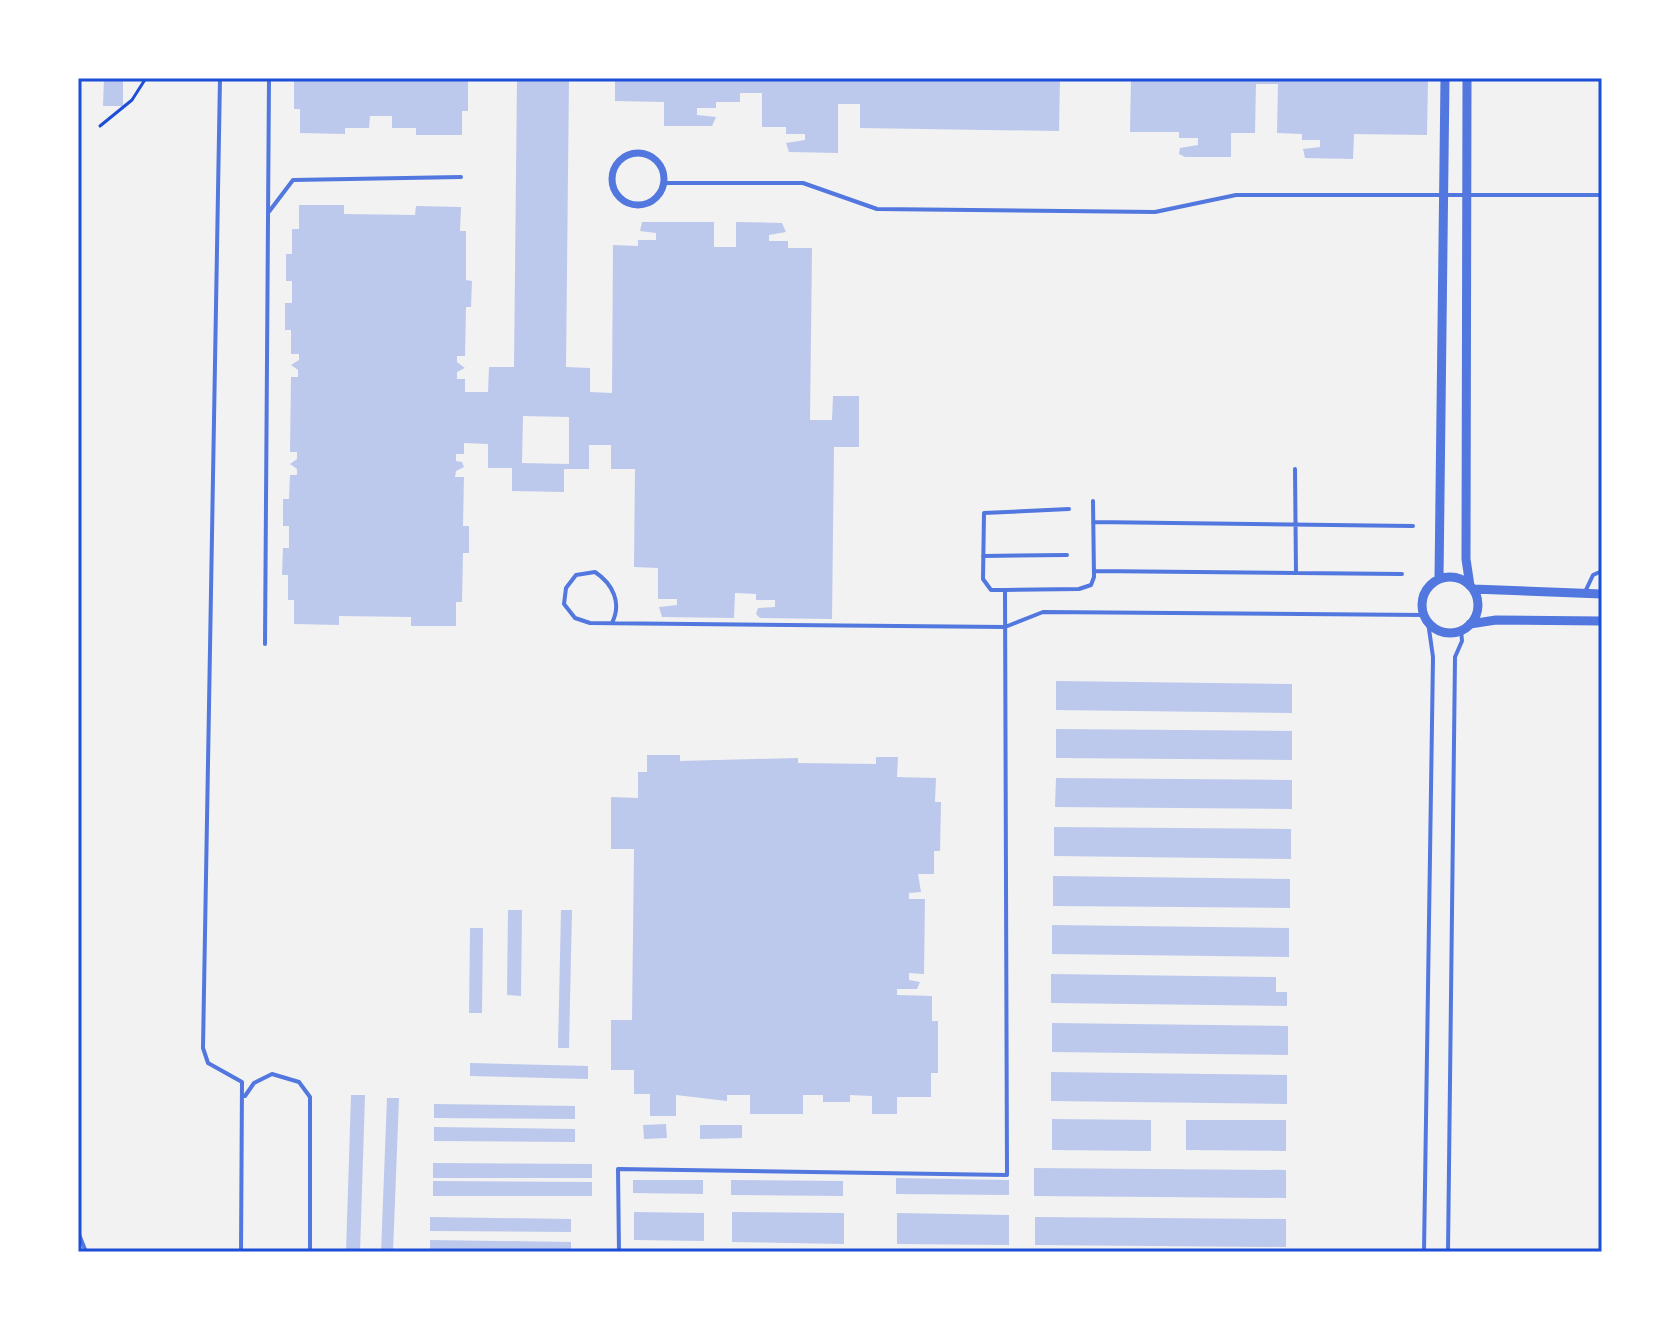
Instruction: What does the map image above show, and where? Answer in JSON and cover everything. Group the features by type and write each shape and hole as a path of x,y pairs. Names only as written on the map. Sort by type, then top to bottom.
{"street":[{"path":"1445,78 1439,579 1423,598 1426,619 1443,632 1496,620 1602,621"},
{"path":"1466,627 1477,609 1466,559 1467,78"},
{"path":"648,155 661,166 664,183 657,198 633,205 619,197 613,173 623,158 648,155"},
{"path":"1439,579 1456,577 1471,587 1602,594"}],"lane":[{"path":"220,78 203,1048 208,1063 242,1082 241,1252"},
{"path":"265,644 269,78"},
{"path":"267,215 293,180 461,177"},
{"path":"664,183 803,183 877,209 1155,212 1236,195 1602,195"},
{"path":"1295,469 1296,573"},
{"path":"1069,509 984,513 986,586 991,590 1005,590 1079,589 1091,585 1094,571 1093,501"},
{"path":"1093,522 1413,526"},
{"path":"983,556 1067,555"},
{"path":"1094,571 1402,574"},
{"path":"1584,594 1593,575 1602,571"},
{"path":"612,623 617,607 609,585 595,572 576,575 564,594 564,604 581,622 612,623 1005,627 1043,612 1426,619 1433,672 1424,1252"},
{"path":"619,1252 618,1169 1007,1175 1005,590"},
{"path":"1448,1252 1455,657 1466,627"},
{"path":"244,1097 254,1083 272,1074 299,1082 310,1097 310,1252"},
{"path":"78,1232 86,1252"}],"path":[{"path":"100,126 132,100 146,78"}],"building":[{"path":"104,78 123,78 123,106 103,106"},
{"path":"294,78 468,78 468,111 462,111 462,135 416,135 416,128 392,128 392,116 370,116 369,128 345,128 345,134 300,133 300,109 294,109"},
{"path":"517,78 569,78 566,367 590,368 590,392 612,393 613,245 638,246 638,240 656,240 656,233 640,231 642,222 714,222 714,247 736,247 736,222 782,223 786,232 769,235 769,241 788,241 788,248 812,248 810,420 832,420 833,396 859,396 859,447 834,447 832,619 760,618 756,614 758,608 775,607 775,600 756,600 756,594 735,593 734,618 662,617 659,607 677,605 677,599 658,599 658,568 634,567 635,469 611,469 611,445 589,445 589,469 564,469 564,492 512,491 512,468 488,468 488,444 464,443 464,454 456,454 456,461 462,462 464,467 456,471 455,477 464,477 463,526 469,526 469,553 463,553 462,602 456,602 456,626 411,626 411,617 339,616 339,625 294,624 294,600 288,600 288,575 282,575 283,548 289,548 289,526 283,526 283,499 289,499 290,475 297,475 297,469 290,464 297,459 297,452 290,452 291,377 298,377 298,370 291,365 299,360 299,354 291,354 291,330 285,330 285,303 292,303 292,281 286,281 286,254 292,254 292,229 299,229 299,205 344,205 344,214 415,215 416,206 461,207 460,231 466,231 466,280 472,281 471,307 466,307 465,356 457,356 457,362 465,368 457,372 457,379 465,379 465,392 488,392 489,367 514,367","holes":["523,416 569,417 569,464 522,463"]},
{"path":"615,78 1060,78 1059,131 860,128 860,104 838,104 838,153 789,152 786,143 805,140 805,134 786,134 786,127 762,127 762,93 740,93 740,102 716,102 716,108 697,108 697,115 716,117 712,126 664,126 664,102 615,101"},
{"path":"1131,78 1428,78 1427,135 1354,134 1353,159 1305,158 1303,149 1320,147 1320,140 1302,140 1302,134 1277,133 1278,84 1256,84 1255,133 1231,133 1231,157 1185,157 1179,154 1180,148 1198,145 1198,138 1179,138 1179,132 1130,132"},
{"path":"1056,681 1292,684 1292,713 1056,710"},
{"path":"1056,729 1292,731 1292,760 1056,758"},
{"path":"647,755 680,755 680,761 798,758 798,763 876,764 876,757 898,757 897,777 936,778 935,802 941,802 940,851 934,851 934,874 918,874 921,892 909,893 909,899 925,899 924,974 909,973 909,980 920,982 917,989 897,989 897,995 932,996 932,1021 938,1021 938,1073 931,1073 931,1097 897,1097 897,1114 872,1114 872,1096 850,1095 850,1102 823,1102 823,1095 803,1095 803,1114 750,1114 750,1095 727,1095 727,1101 676,1095 676,1116 650,1116 650,1094 634,1094 634,1070 611,1070 611,1020 632,1020 634,849 611,849 611,797 638,798 638,772 647,772"},
{"path":"1056,778 1292,780 1292,809 1055,807"},
{"path":"1054,827 1291,829 1291,859 1054,856"},
{"path":"1053,876 1290,879 1290,908 1053,906"},
{"path":"508,910 522,910 521,996 507,995"},
{"path":"561,910 572,910 569,1048 558,1048"},
{"path":"1052,925 1289,928 1289,957 1052,954"},
{"path":"470,928 483,928 482,1013 469,1013"},
{"path":"1051,974 1276,977 1276,992 1287,992 1287,1006 1051,1003"},
{"path":"1052,1023 1288,1026 1288,1055 1052,1052"},
{"path":"470,1063 588,1066 588,1079 470,1076"},
{"path":"1051,1072 1287,1075 1287,1104 1051,1101"},
{"path":"351,1095 365,1095 360,1252 346,1252"},
{"path":"387,1098 399,1098 393,1252 381,1252"},
{"path":"434,1104 575,1106 575,1119 434,1118"},
{"path":"1052,1119 1151,1120 1151,1151 1052,1150"},
{"path":"1186,1120 1286,1120 1286,1151 1186,1150"},
{"path":"666,1124 667,1138 644,1139 643,1125"},
{"path":"700,1125 742,1125 742,1138 700,1139"},
{"path":"434,1127 575,1129 575,1142 434,1141"},
{"path":"433,1163 592,1164 592,1178 433,1178"},
{"path":"1034,1168 1286,1170 1286,1198 1034,1196"},
{"path":"896,1178 1009,1180 1009,1195 896,1194"},
{"path":"633,1180 703,1180 703,1194 633,1193"},
{"path":"731,1180 843,1181 843,1196 731,1195"},
{"path":"433,1181 592,1182 592,1196 433,1196"},
{"path":"634,1212 704,1213 704,1241 634,1240"},
{"path":"732,1212 844,1213 844,1244 732,1242"},
{"path":"897,1213 1009,1215 1009,1245 897,1244"},
{"path":"430,1217 571,1219 571,1232 430,1231"},
{"path":"1035,1217 1286,1219 1286,1247 1035,1245"},
{"path":"430,1240 571,1242 571,1252 430,1252"}]}
